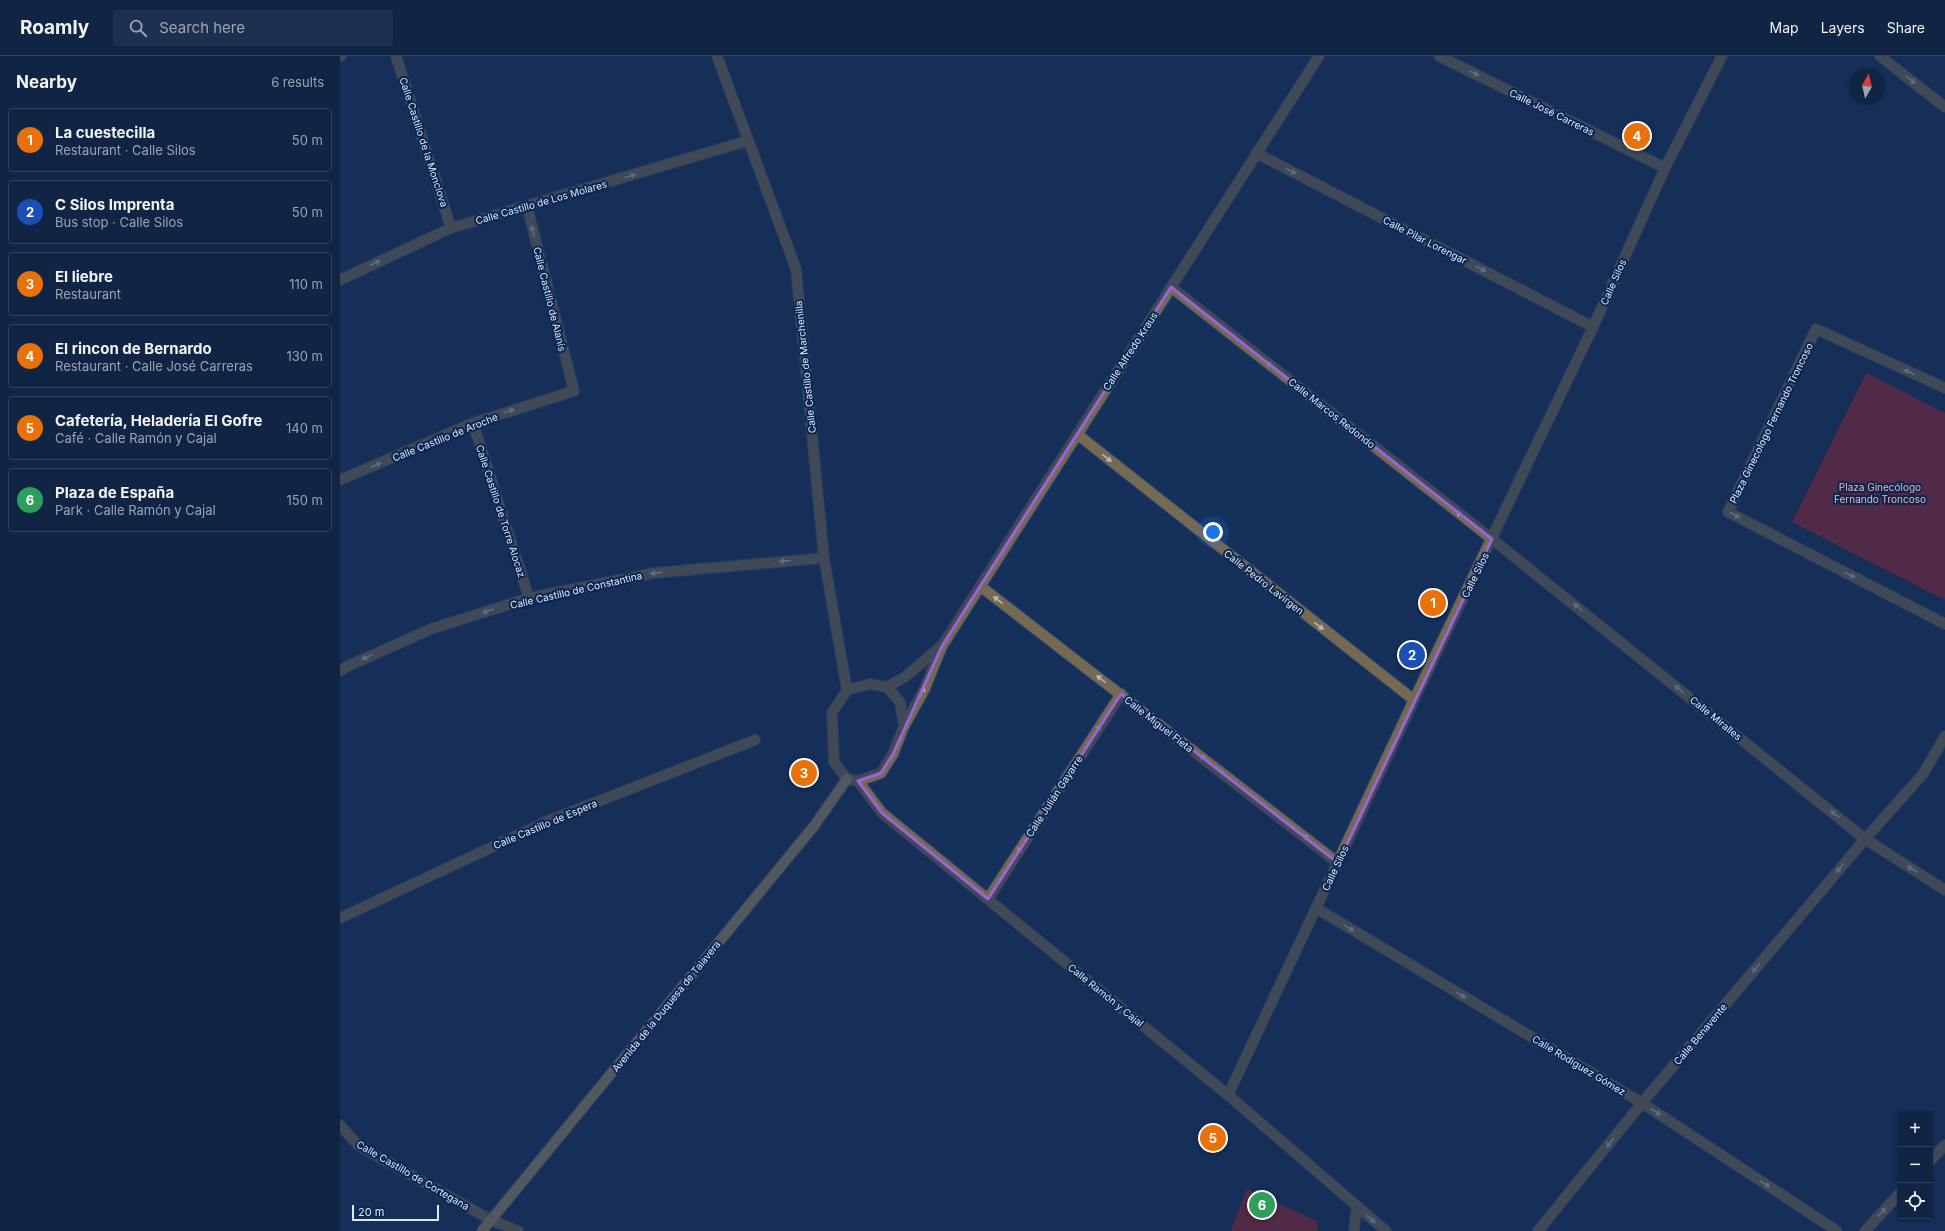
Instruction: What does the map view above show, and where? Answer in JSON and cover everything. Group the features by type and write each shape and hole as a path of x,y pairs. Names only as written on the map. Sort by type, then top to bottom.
{"street":[{"name":"Calle Castillo de la Monclova","path":"396,56 452,228"},
{"name":"Calle Castillo de Marchenilla","path":"717,56 747,141 796,269 824,558 847,690"},
{"name":"Calle Alfredo Kraus","path":"942,646 1319,56"},
{"name":"Calle José Carreras","path":"1439,56 1665,168"},
{"name":"Calle Silos","path":"1228,1095 1414,700 1593,327 1665,168 1722,56"},
{"path":"1880,56 1945,107"},
{"name":"Calle Castillo de Los Molares","path":"340,280 452,228 747,141"},
{"name":"Calle Pilar Lorengar","path":"1256,153 1593,327"},
{"name":"Calle Castillo de Alanís","path":"526,206 574,391"},
{"name":"Calle Marcos Redondo","path":"1171,287 1492,539"},
{"name":"Plaza Ginecologo Fernando Troncoso","path":"1945,388 1816,329 1728,512 1945,624"},
{"name":"Calle Castillo de Aroche","path":"340,480 473,423 574,391"},
{"name":"Calle Castillo de Torre Alocaz","path":"473,423 529,598"},
{"name":"Calle Pedro Lavirgen","path":"1077,434 1414,700"},
{"name":"Calle Miralles","path":"1492,539 1865,839 1945,890"},
{"name":"Calle Castillo de Constantina","path":"340,671 431,629 529,598 654,573 824,558"},
{"name":"Calle Miguel Fleta","path":"980,586 1338,862"},
{"path":"887,687 904,677 942,646"},
{"path":"904,726 900,702 887,687 870,684 847,690 832,714 834,762 847,779 858,781 881,773 893,754 904,726 924,690 942,646"},
{"name":"Calle Julián Gayarre","path":"988,899 1121,694"},
{"name":"Calle Benavente","path":"1538,1231 1642,1103 1865,839 1922,774 1945,736"},
{"name":"Calle Castillo de Espera","path":"340,918 548,821 755,740"},
{"name":"Avenida de la Duquesa de Talavera","path":"482,1231 814,826 847,779"},
{"name":"Calle Ramón y Cajal","path":"858,781 882,813 1228,1095 1386,1231"},
{"name":"Calle Rodiguez Gómez","path":"1316,908 1642,1103 1837,1231"},
{"name":"Calle Castillo de Cortegana","path":"340,1125 359,1146 490,1220 518,1231"},
{"path":"1933,1158 1945,1145"},
{"path":"1865,1231 1897,1196"},
{"path":"1354,1231 1357,1206"}],"highlighted area":[{"path":"1171,287 1492,539 1338,863 1121,694 988,899 882,813 858,781 881,773 893,754 942,646"}],"green space":[{"name":"Plaza Ginecólogo Fernando Troncoso","path":"1866,373 1945,413 1945,600 1792,522"},
{"path":"1247,1189 1317,1221 1318,1231 1231,1231"}],"place":[{"name":"El rincon de Bernardo","path":"1637,136"},
{"name":"La cuestecilla","path":"1433,603"},
{"name":"C Silos Imprenta","path":"1412,655"},
{"name":"El liebre","path":"804,773"},
{"name":"Cafetería, Heladería El Gofre","path":"1213,1138"},
{"name":"Plaza de España","path":"1262,1205"}]}
